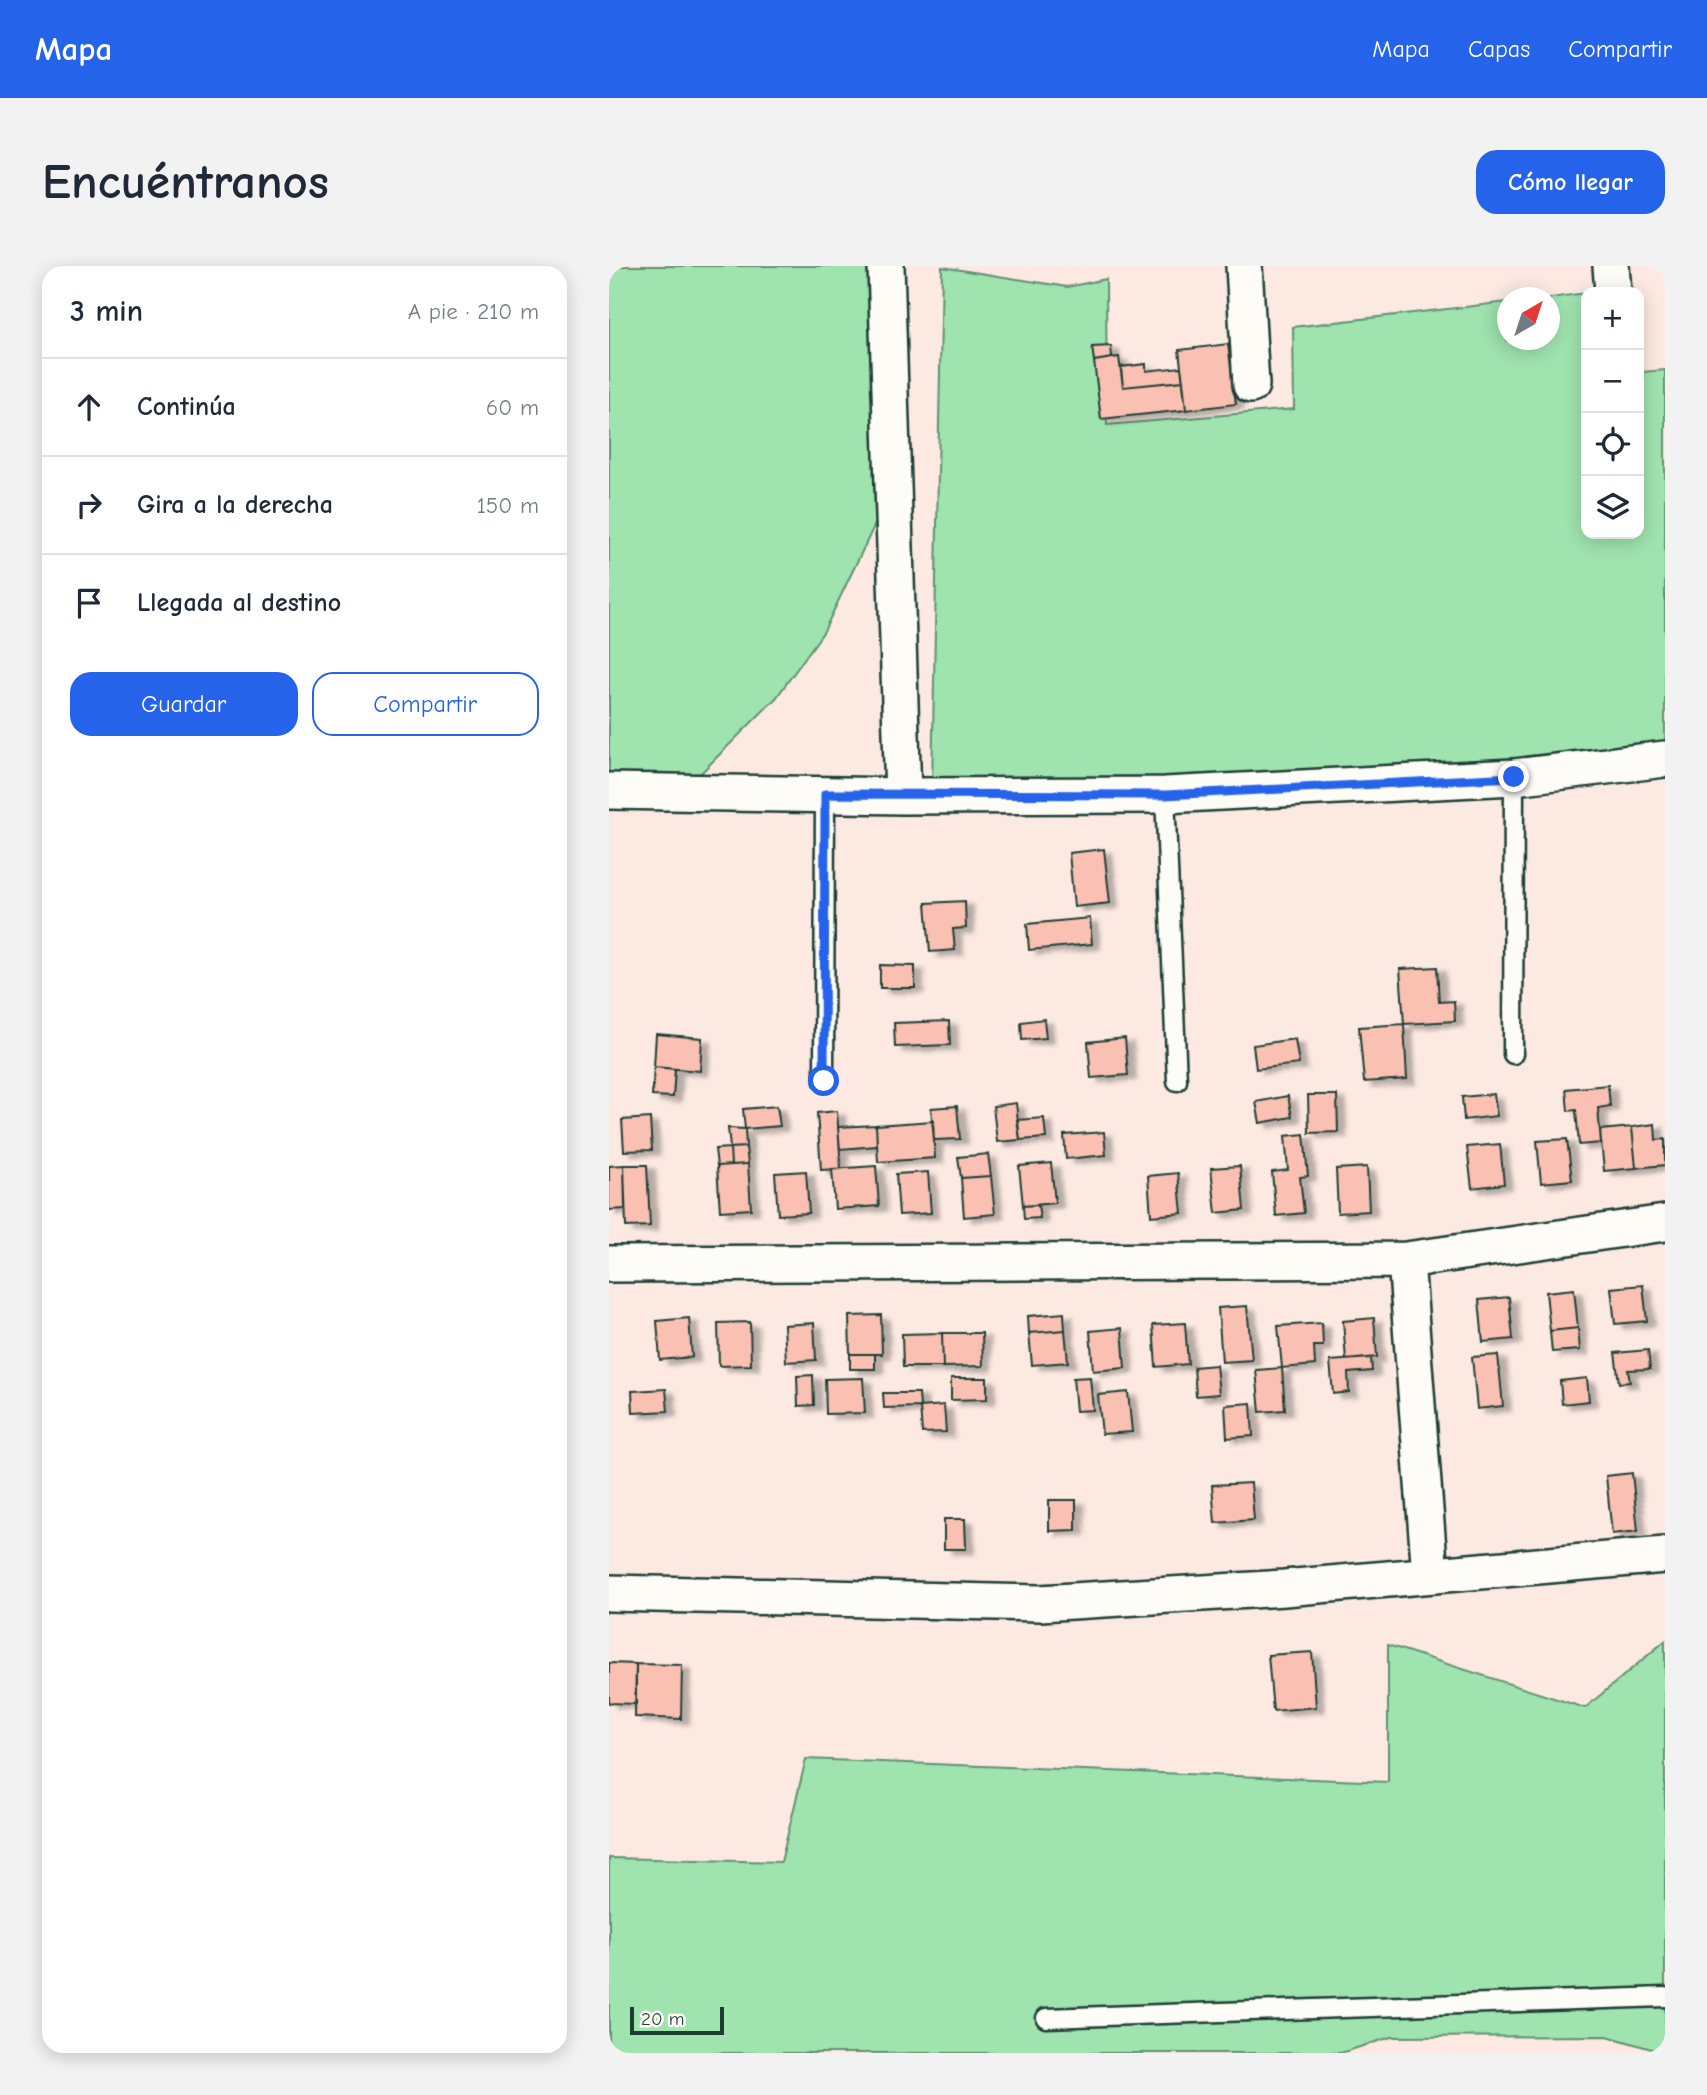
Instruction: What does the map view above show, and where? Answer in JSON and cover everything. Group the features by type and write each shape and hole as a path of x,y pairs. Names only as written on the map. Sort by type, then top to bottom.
{"street":[{"path":"886,266 903,796"},
{"path":"1244,266 1251,385"},
{"path":"1611,266 1613,287"},
{"path":"609,791 903,796 1165,795 1514,777 1665,759"},
{"path":"609,1264 1406,1260 1665,1223"},
{"path":"1406,1260 1430,1575"},
{"path":"609,1593 1040,1603 1284,1588 1665,1555"}],"lane":[{"path":"1513,1054 1514,777"},
{"path":"824,1081 825,794"},
{"path":"1165,795 1177,1080"},
{"path":"1045,2018 1665,1997"}],"green space":[{"path":"609,266 899,266 888,497 824,631 776,698 695,779 609,775"},
{"path":"942,267 1067,287 1106,279 1107,425 1294,409 1293,327 1497,303 1497,350 1560,350 1560,297 1581,294 1581,539 1644,539 1644,372 1665,370 1665,746 1515,766 932,785"},
{"path":"1665,1641 1665,2053 1607,2036 1391,2037 1341,2053 609,2053 609,1858 781,1862 806,1759 1388,1782 1388,1645 1585,1708"}],"building":[{"path":"1228,344 1236,404 1186,410 1179,350"},
{"path":"1111,346 1112,358 1094,361 1092,347"},
{"path":"1119,357 1123,387 1183,381 1186,410 1101,419 1094,361"},
{"path":"1146,364 1146,371 1181,367 1183,381 1123,387 1121,367"},
{"path":"1104,849 1110,903 1074,907 1069,853"},
{"path":"965,901 966,928 953,929 955,950 930,952 926,903"},
{"path":"1090,918 1092,944 1029,950 1027,924"},
{"path":"880,965 915,966 915,988 880,988"},
{"path":"1437,967 1439,1002 1454,1001 1455,1021 1404,1024 1400,969"},
{"path":"1044,1019 1046,1038 1022,1040 1021,1022"},
{"path":"949,1021 950,1045 895,1047 894,1023"},
{"path":"1404,1024 1407,1079 1364,1082 1359,1027"},
{"path":"656,1034 702,1038 700,1071 654,1067"},
{"path":"1125,1038 1128,1075 1091,1078 1088,1042"},
{"path":"1295,1039 1299,1064 1256,1069 1253,1045"},
{"path":"654,1067 675,1069 673,1097 652,1096"},
{"path":"1608,1085 1610,1106 1598,1108 1601,1143 1579,1145 1576,1110 1568,1111 1566,1089"},
{"path":"1494,1094 1497,1116 1464,1120 1462,1097"},
{"path":"1308,1095 1337,1095 1338,1132 1309,1133"},
{"path":"1288,1096 1292,1117 1260,1123 1256,1102"},
{"path":"1016,1103 1020,1140 997,1142 993,1106"},
{"path":"777,1106 780,1126 745,1129 743,1109"},
{"path":"957,1106 960,1139 934,1140 931,1108"},
{"path":"837,1111 841,1169 821,1170 817,1113"},
{"path":"650,1118 652,1150 624,1151 622,1120"},
{"path":"1044,1118 1046,1138 1020,1140 1017,1120"},
{"path":"933,1121 935,1158 878,1162 876,1125"},
{"path":"1655,1124 1656,1140 1665,1139 1665,1165 1636,1168 1632,1127"},
{"path":"876,1125 877,1146 840,1149 838,1127"},
{"path":"1632,1127 1636,1168 1604,1171 1600,1130"},
{"path":"728,1128 745,1129 746,1147 730,1148"},
{"path":"1104,1132 1106,1155 1066,1159 1064,1135"},
{"path":"1304,1134 1308,1176 1300,1177 1304,1213 1276,1216 1272,1172 1288,1170 1285,1136"},
{"path":"1567,1139 1572,1180 1541,1183 1537,1141"},
{"path":"1500,1144 1504,1184 1472,1188 1467,1147"},
{"path":"746,1147 748,1164 731,1165 730,1148"},
{"path":"730,1148 731,1165 717,1166 715,1149"},
{"path":"988,1154 991,1176 961,1178 958,1157"},
{"path":"1051,1163 1055,1203 1023,1206 1019,1166"},
{"path":"748,1164 751,1209 720,1211 717,1166"},
{"path":"624,1165 625,1209 609,1210 609,1166"},
{"path":"624,1165 647,1165 650,1226 626,1227"},
{"path":"876,1166 879,1206 835,1209 832,1169"},
{"path":"1240,1166 1244,1210 1216,1213 1211,1168"},
{"path":"1367,1167 1369,1211 1338,1213 1336,1169"},
{"path":"806,1171 809,1213 778,1215 775,1173"},
{"path":"928,1172 931,1213 899,1215 896,1174"},
{"path":"1178,1173 1182,1213 1151,1216 1148,1176"},
{"path":"991,1176 995,1214 964,1217 961,1178"},
{"path":"1038,1205 1040,1218 1024,1219 1023,1206"},
{"path":"1643,1285 1647,1321 1615,1324 1611,1288"},
{"path":"1574,1289 1578,1328 1550,1331 1546,1292"},
{"path":"1509,1297 1513,1339 1483,1342 1479,1300"},
{"path":"1247,1306 1252,1360 1222,1362 1218,1308"},
{"path":"1064,1313 1065,1330 1029,1333 1028,1316"},
{"path":"881,1315 882,1354 850,1354 849,1316"},
{"path":"689,1318 692,1357 660,1360 657,1321"},
{"path":"1374,1318 1377,1357 1346,1360 1343,1321"},
{"path":"750,1322 751,1365 719,1366 718,1323"},
{"path":"814,1323 816,1360 786,1362 784,1325"},
{"path":"1185,1323 1188,1364 1156,1367 1153,1325"},
{"path":"1322,1323 1323,1346 1314,1346 1315,1365 1282,1368 1278,1326"},
{"path":"1122,1328 1125,1368 1093,1371 1090,1331"},
{"path":"1578,1328 1580,1350 1552,1352 1550,1331"},
{"path":"1065,1330 1068,1362 1032,1365 1029,1333"},
{"path":"942,1333 943,1367 903,1367 902,1334"},
{"path":"942,1333 982,1333 983,1366 943,1367"},
{"path":"1648,1350 1650,1369 1628,1370 1630,1382 1619,1383 1615,1353"},
{"path":"850,1354 875,1354 875,1369 850,1369"},
{"path":"1498,1355 1503,1406 1477,1409 1472,1357"},
{"path":"1371,1358 1372,1371 1348,1373 1349,1392 1333,1394 1330,1361"},
{"path":"1216,1365 1219,1394 1196,1396 1194,1367"},
{"path":"1282,1368 1285,1410 1260,1412 1256,1370"},
{"path":"813,1375 814,1405 798,1406 797,1376"},
{"path":"1090,1377 1093,1410 1076,1411 1073,1378"},
{"path":"863,1378 865,1413 826,1414 825,1379"},
{"path":"951,1378 987,1378 987,1399 951,1400"},
{"path":"1587,1378 1589,1401 1562,1404 1560,1381"},
{"path":"666,1389 668,1411 633,1413 632,1391"},
{"path":"1128,1392 1132,1432 1102,1434 1098,1395"},
{"path":"883,1393 919,1393 920,1407 884,1408"},
{"path":"1251,1403 1253,1436 1227,1438 1225,1405"},
{"path":"944,1405 946,1432 922,1433 920,1407"},
{"path":"1632,1473 1638,1531 1612,1534 1606,1476"},
{"path":"1251,1483 1254,1520 1215,1523 1212,1485"},
{"path":"1049,1500 1076,1500 1076,1530 1049,1531"},
{"path":"944,1519 965,1519 966,1549 944,1549"},
{"path":"1312,1652 1316,1707 1273,1711 1268,1655"},
{"path":"609,1663 636,1664 636,1704 609,1703"},
{"path":"636,1664 682,1665 681,1719 635,1717"}],"route":[{"path":"824,1081 825,794 1165,795 1514,777"}]}
